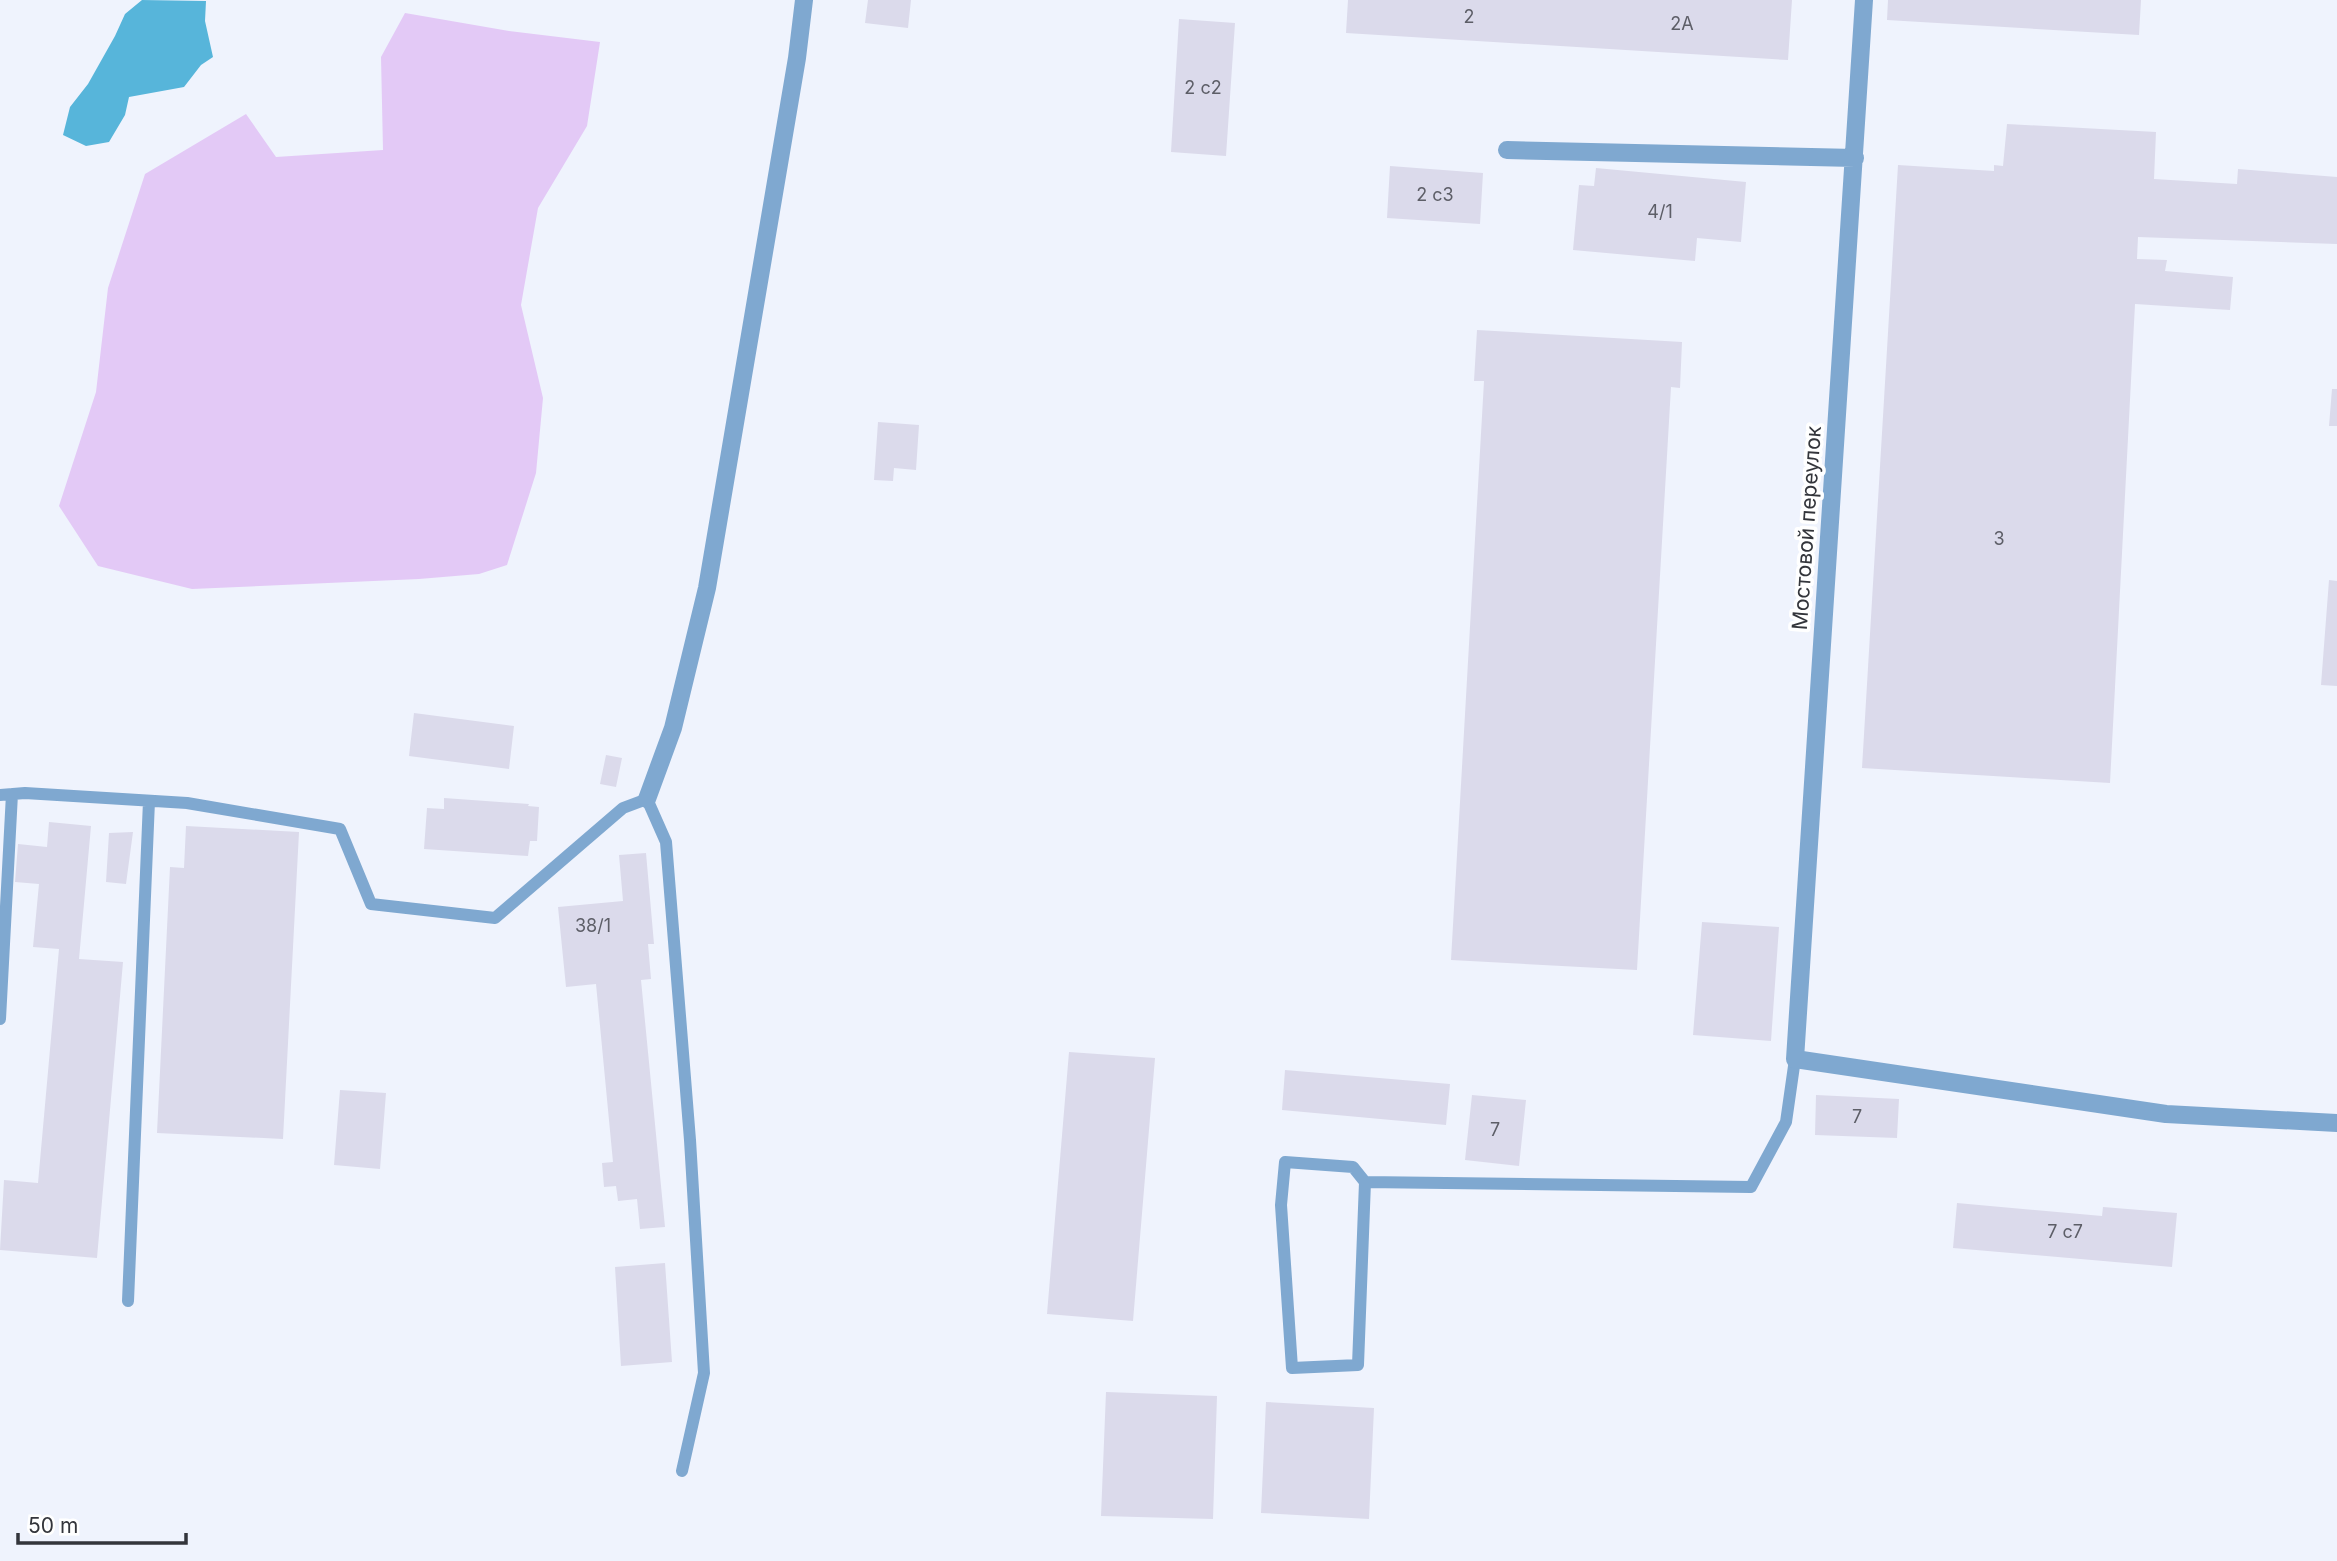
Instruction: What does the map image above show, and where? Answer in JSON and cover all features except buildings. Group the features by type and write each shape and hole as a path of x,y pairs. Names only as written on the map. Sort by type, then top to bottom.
{"street":[{"path":"647,799 673,728 707,587 797,58 804,0"},
{"name":"Мостовой переулок","path":"1795,1059 1864,0"},
{"path":"1507,150 1855,158"},
{"path":"1795,1059 2166,1114 2337,1123"}],"lane":[{"path":"0,1020 6,794 187,803 340,829 371,904 495,918 623,808 647,799 666,842 690,1140 704,1373 682,1471"},
{"path":"128,1301 149,801"},
{"path":"1365,1182 1751,1187 1786,1122 1795,1059"},
{"path":"1285,1162 1353,1167 1365,1182 1358,1365 1292,1368 1281,1205 1285,1162"}],"shaded area":[{"path":"405,13 509,31 600,42 587,126 538,208 521,305 543,398 536,473 507,565 479,574 419,579 192,589 98,566 59,506 96,392 108,288 145,174 246,114 276,157 383,150 381,57"}],"water":[{"path":"142,0 206,1 205,21 213,57 201,65 184,87 129,97 125,115 109,142 86,146 63,135 70,107 88,84 125,14"}]}
